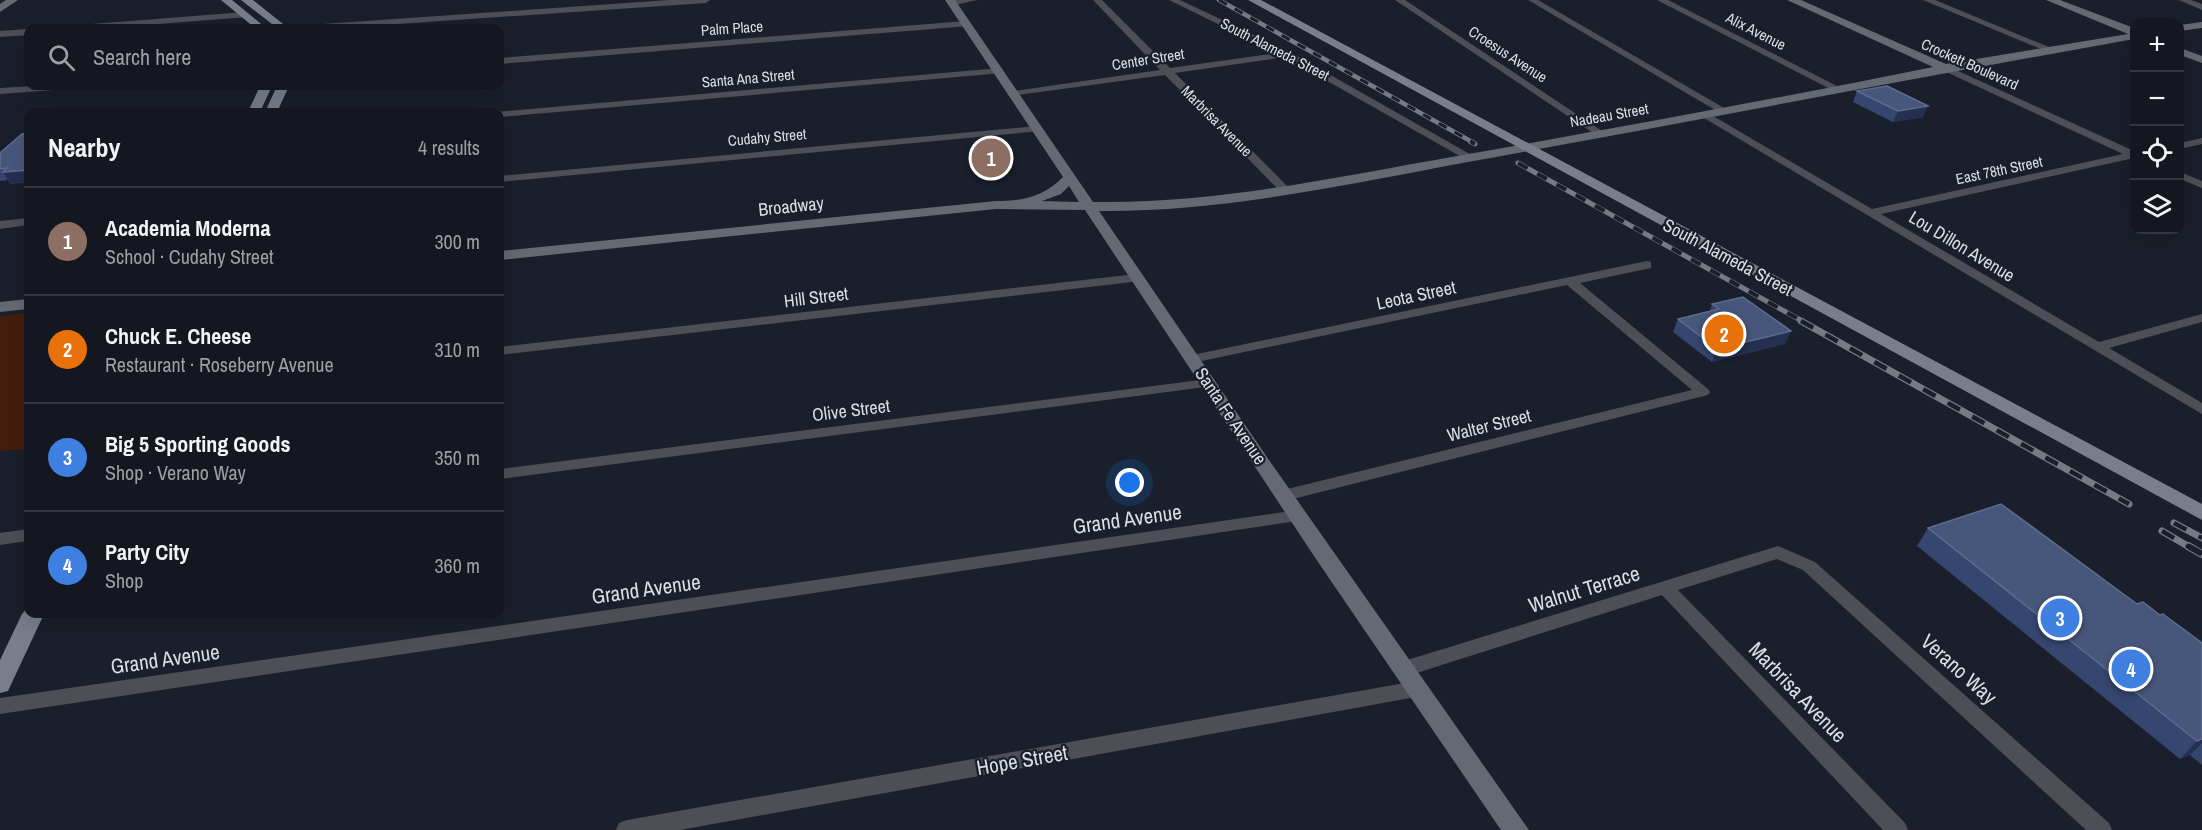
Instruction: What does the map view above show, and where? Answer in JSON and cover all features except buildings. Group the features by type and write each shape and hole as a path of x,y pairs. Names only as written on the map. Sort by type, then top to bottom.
{"main road":[{"path":"0,9 13,0"},
{"path":"226,0 256,24"},
{"path":"246,0 278,24"},
{"name":"South Alameda Street","path":"1253,0 2202,513"},
{"name":"Crockett Boulevard","path":"1792,0 1945,69"},
{"path":"2050,0 2130,32"},
{"name":"Santa Fe Avenue","path":"951,1 1015,94 1087,207 1516,830"},
{"path":"2184,28 2200,26"},
{"name":"Nadeau Street","path":"1087,207 1177,207 1286,191 2130,35"},
{"path":"2184,53 2202,60"},
{"path":"256,108 264,90"},
{"path":"273,108 281,90"},
{"path":"1020,205 1056,191 1069,178"},
{"name":"Broadway","path":"504,256 1020,205 1087,207"},
{"path":"0,307 24,304"},
{"path":"0,684 31,618"}],"street":[{"path":"366,24 706,0"},
{"path":"951,1 973,0"},
{"name":"Marbrisa Avenue","path":"1097,0 1286,191"},
{"name":"South Alameda Street","path":"1173,0 1286,54 1469,157"},
{"name":"Croesus Avenue","path":"1399,0 1600,133"},
{"path":"1532,0 1726,111"},
{"name":"Alix Avenue","path":"1661,0 1838,89"},
{"path":"1927,0 2051,50"},
{"path":"2183,0 2202,7"},
{"path":"130,24 245,15"},
{"name":"Palm Place","path":"504,60 966,24"},
{"path":"0,34 24,32"},
{"name":"Center Street","path":"1015,94 1286,54"},
{"name":"Crockett Boulevard","path":"1945,69 2130,153"},
{"name":"Santa Ana Street","path":"504,114 1000,72"},
{"path":"0,91 24,89"},
{"name":"Lou Dillon Avenue","path":"1704,115 2202,409"},
{"name":"Cudahy Street","path":"504,178 1037,129"},
{"path":"2184,145 2202,141"},
{"name":"East 78th Street","path":"1871,213 2130,156"},
{"path":"2184,177 2202,185"},
{"path":"0,225 24,222"},
{"name":"Leota Street","path":"1192,360 1647,265"},
{"name":"Hill Street","path":"504,351 1136,278"},
{"name":"Walter Street","path":"1284,495 1703,392 1570,281"},
{"path":"2097,346 2202,318"},
{"name":"Olive Street","path":"504,473 1208,383"},
{"name":"Grand Avenue","path":"0,706 1298,516"},
{"path":"0,539 24,536"},
{"name":"Walnut Terrace","path":"1410,679 1665,586 1778,552"},
{"name":"Verano Way","path":"1778,552 1809,566 2102,830"},
{"name":"Marbrisa Avenue","path":"1665,586 1897,830"},
{"name":"Hope Street","path":"627,830 1410,679"}],"shaded area":[{"path":"24,313 24,449 0,451 0,316"}],"railway":[{"path":"1219,0 1474,143"},
{"path":"1471,142 1475,144"},
{"path":"1518,163 1804,322"},
{"path":"1801,321 2129,504"},
{"path":"2174,523 2202,538"},
{"path":"2162,531 2191,548"},
{"path":"2188,546 2202,554"}],"place":[{"name":"Academia Moderna","path":"991,158"},
{"name":"Chuck E. Cheese","path":"1724,334"},
{"name":"Big 5 Sporting Goods","path":"2060,618"},
{"name":"Party City","path":"2131,669"}]}
